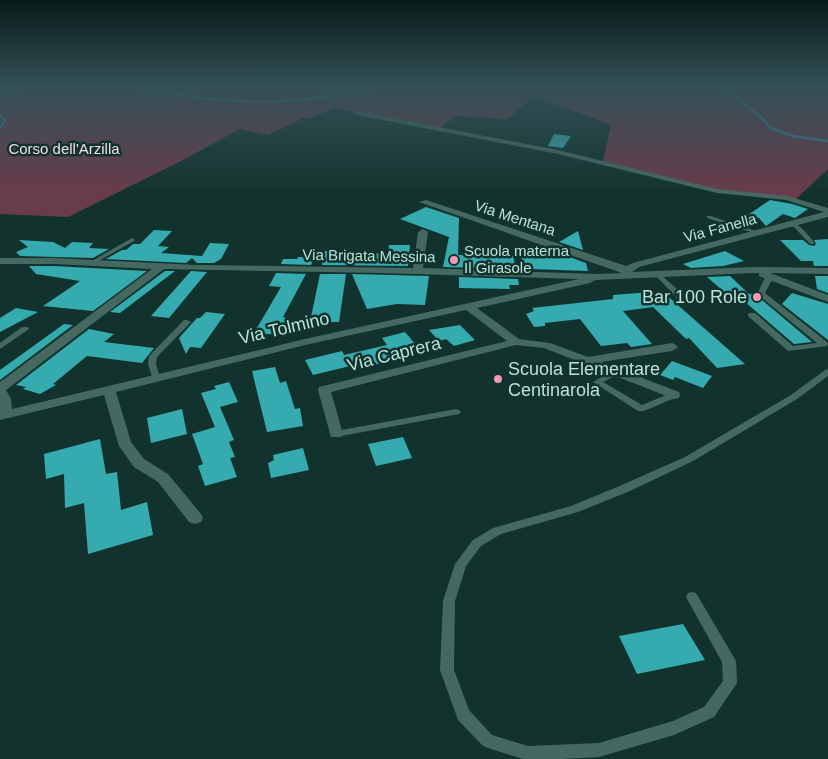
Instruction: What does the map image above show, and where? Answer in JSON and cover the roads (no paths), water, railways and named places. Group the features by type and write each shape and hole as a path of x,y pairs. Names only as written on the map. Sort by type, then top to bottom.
{"street":[{"path":"398,121 577,156 717,191 787,198 828,213"},
{"name":"Via Mentana","path":"423,202 626,274"},
{"name":"Via Fanella","path":"626,274 636,265 828,213"},
{"path":"418,271 424,232"},
{"name":"Via Brigata Messina","path":"0,261 597,277 626,274 659,276 754,270 828,271"},
{"name":"Via Tolmino","path":"162,266 0,389 5,399 3,415 305,342 583,283 597,277"},
{"path":"754,270 828,299"},
{"path":"469,308 516,342 546,345 674,395"},
{"name":"Via Caprera","path":"336,434 324,390 516,342"},
{"path":"586,361 672,348"},
{"path":"109,390 124,443 139,463 164,478 195,518"}],"lane":[{"path":"709,217 759,233"},
{"path":"792,224 812,243"},
{"path":"93,262 132,240"},
{"path":"659,276 682,298"},
{"path":"752,315 791,349 824,344 761,294 770,276"},
{"path":"156,378 152,364 153,356 187,322"},
{"path":"0,347 25,328"},
{"path":"615,372 597,382 641,409 674,395"},
{"path":"692,597 729,661 730,684 708,712 674,728 599,750 528,753 488,741 463,715 447,670 449,601 461,564 477,543 498,531 574,509 689,458 794,397 828,372"},
{"path":"336,434 456,412"}],"waterway":[{"path":"0,128 4,121"},
{"path":"765,121 770,128 793,136 828,141"}],"place":[{"name":"Scuola materna Il Girasole","path":"454,260"},
{"name":"Bar 100 Role","path":"757,297"},
{"name":"Scuola Elementare Centinarola","path":"498,379"}],"park label":[{"name":"Corso dell'Arzilla","path":"64,149"}]}
